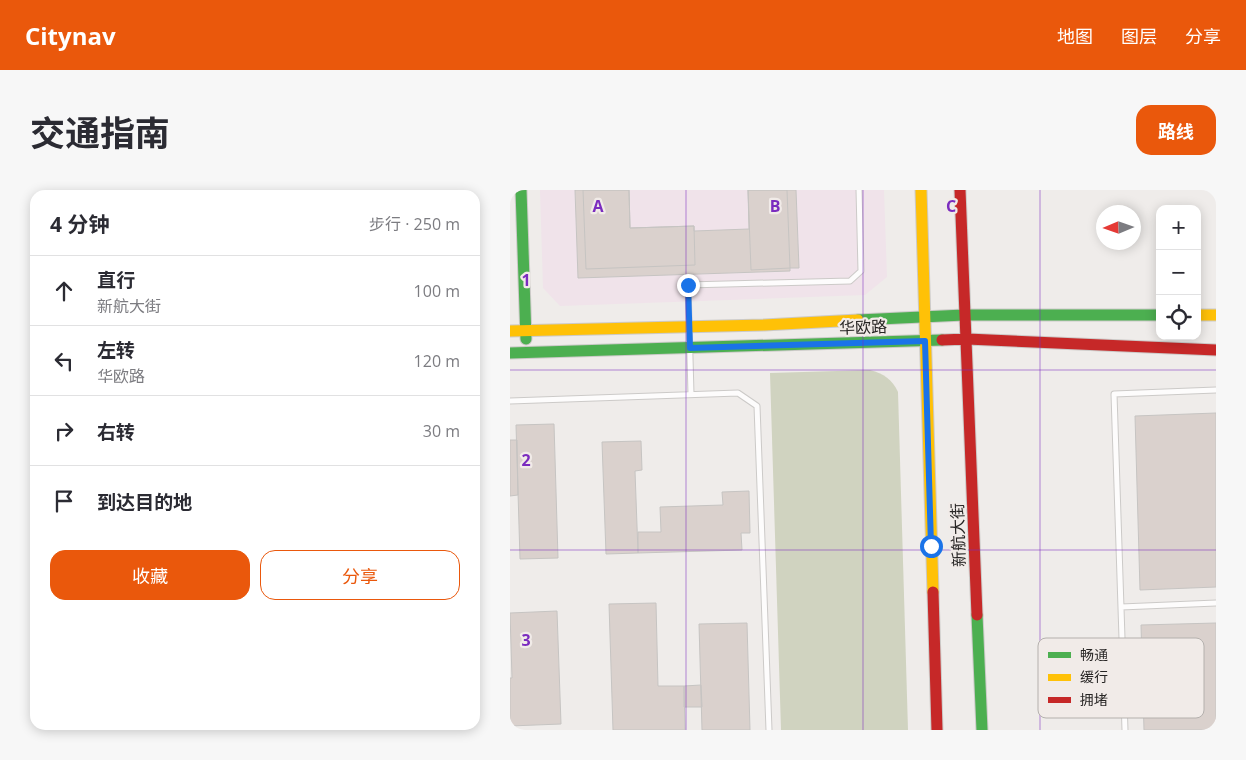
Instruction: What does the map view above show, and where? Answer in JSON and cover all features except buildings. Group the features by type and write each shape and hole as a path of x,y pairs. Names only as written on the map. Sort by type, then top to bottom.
{"main road":[{"path":"521,190 526,353"},
{"path":"921,190 924,317"},
{"path":"960,190 964,315"},
{"name":"华欧路","path":"510,331 764,325 964,315 1156,315"},
{"name":"新航大街","path":"964,315 968,339 982,730"},
{"path":"1201,315 1216,315"},
{"name":"新航大街","path":"924,317 937,730"},
{"name":"华欧路","path":"510,353 968,339 1216,350"}],"lane":[{"path":"691,394 688,285 850,281 860,271 859,190"},
{"path":"1122,638 1114,394 1216,390"},
{"path":"510,401 738,393 757,406 769,730"},
{"path":"1121,607 1216,603"}],"shaded area":[{"path":"540,190 884,190 887,277 865,295 560,306 543,288"}],"green space":[{"path":"870,370 887,378 898,392 908,730 781,730 770,373"}],"traffic: fast":[{"path":"521,190 526,339"},
{"path":"858,320 964,315 1156,315"},
{"path":"510,353 942,340"},
{"path":"977,615 982,730"}],"traffic: slow":[{"path":"921,190 933,592"},
{"path":"1201,315 1216,315"},
{"path":"510,331 764,325 858,320"}],"traffic: jam":[{"path":"960,190 977,615"},
{"path":"942,340 967,339 1216,350"},
{"path":"933,592 937,730"}],"route":[{"path":"688,285 690,348 925,341 931,546"}]}
